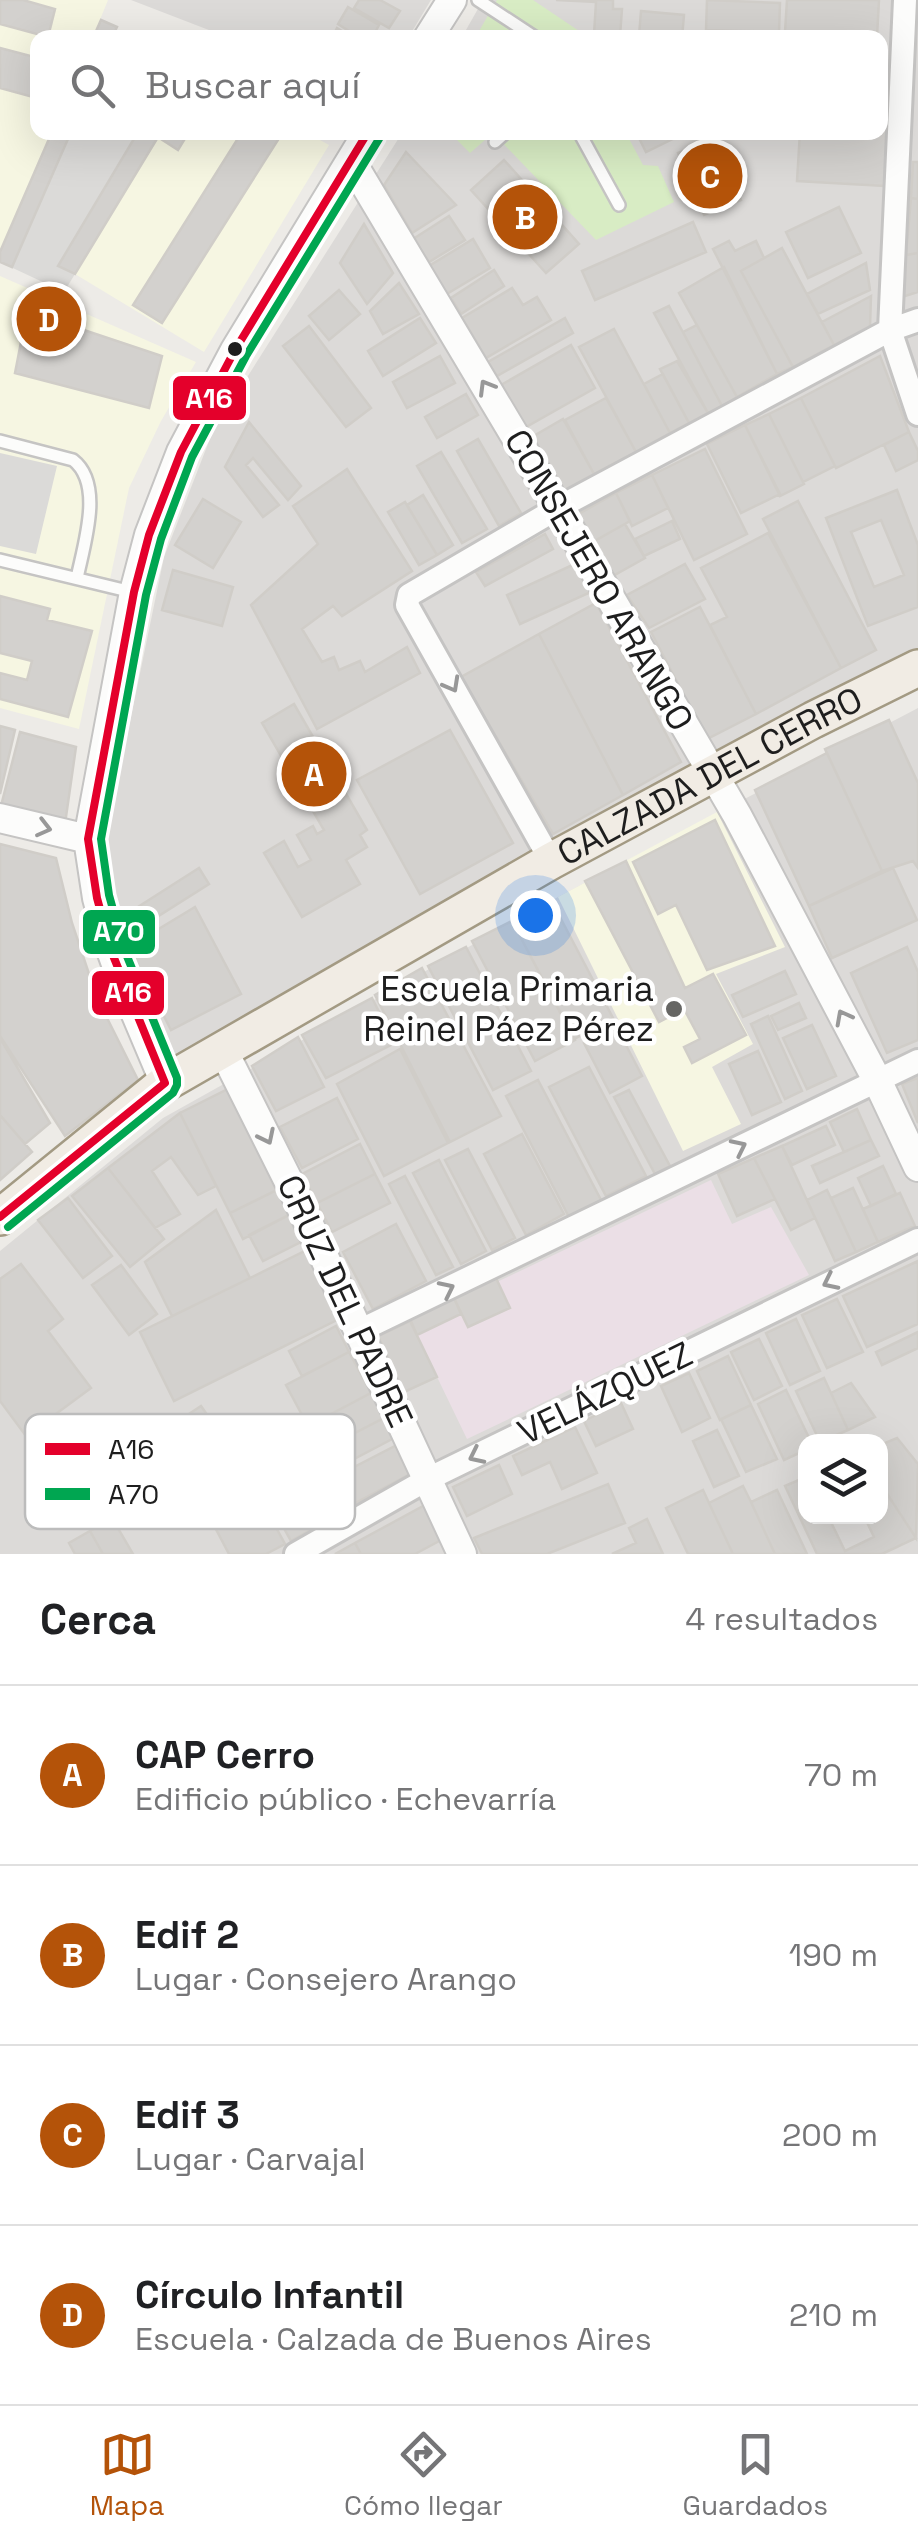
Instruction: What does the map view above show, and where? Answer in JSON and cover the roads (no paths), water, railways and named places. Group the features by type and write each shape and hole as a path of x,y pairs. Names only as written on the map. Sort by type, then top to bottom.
{"main road":[{"name":"CALZADA DEL CERRO","path":"0,1217 165,1083 551,861 918,668"}],"street":[{"path":"433,30 452,0"},
{"path":"905,0 892,54 908,152 890,330 918,414"},
{"path":"165,1083 112,953 97,898 88,838 134,592 149,536 181,452 235,350 363,140"},
{"name":"CONSEJERO ARANGO","path":"351,160 737,815 918,1166"},
{"path":"551,861 408,604 410,595 558,508 890,330 918,320"},
{"path":"0,818 88,838"},
{"name":"CRUZ DEL PADRE","path":"223,1050 294,1190 462,1554"},
{"path":"359,1332 918,1060"},
{"name":"VELÁZQUEZ","path":"355,1520 428,1479 918,1240"},
{"name":"VELÁZQUEZ","path":"296,1554 340,1529"}],"lane":[{"path":"478,0 524,30"},
{"path":"583,140 619,206"},
{"path":"0,442 73,460 82,467 89,482 89,507 77,578"},
{"path":"0,560 134,592"}],"place":[{"name":"Edif 3","path":"710,176"},
{"name":"Edif 2","path":"525,217"},
{"name":"Círculo Infantil","path":"49,319"},
{"name":"CAP Cerro","path":"314,774"},
{"name":"Escuela Primaria Reinel Páez Pérez","path":"674,1009"}]}
